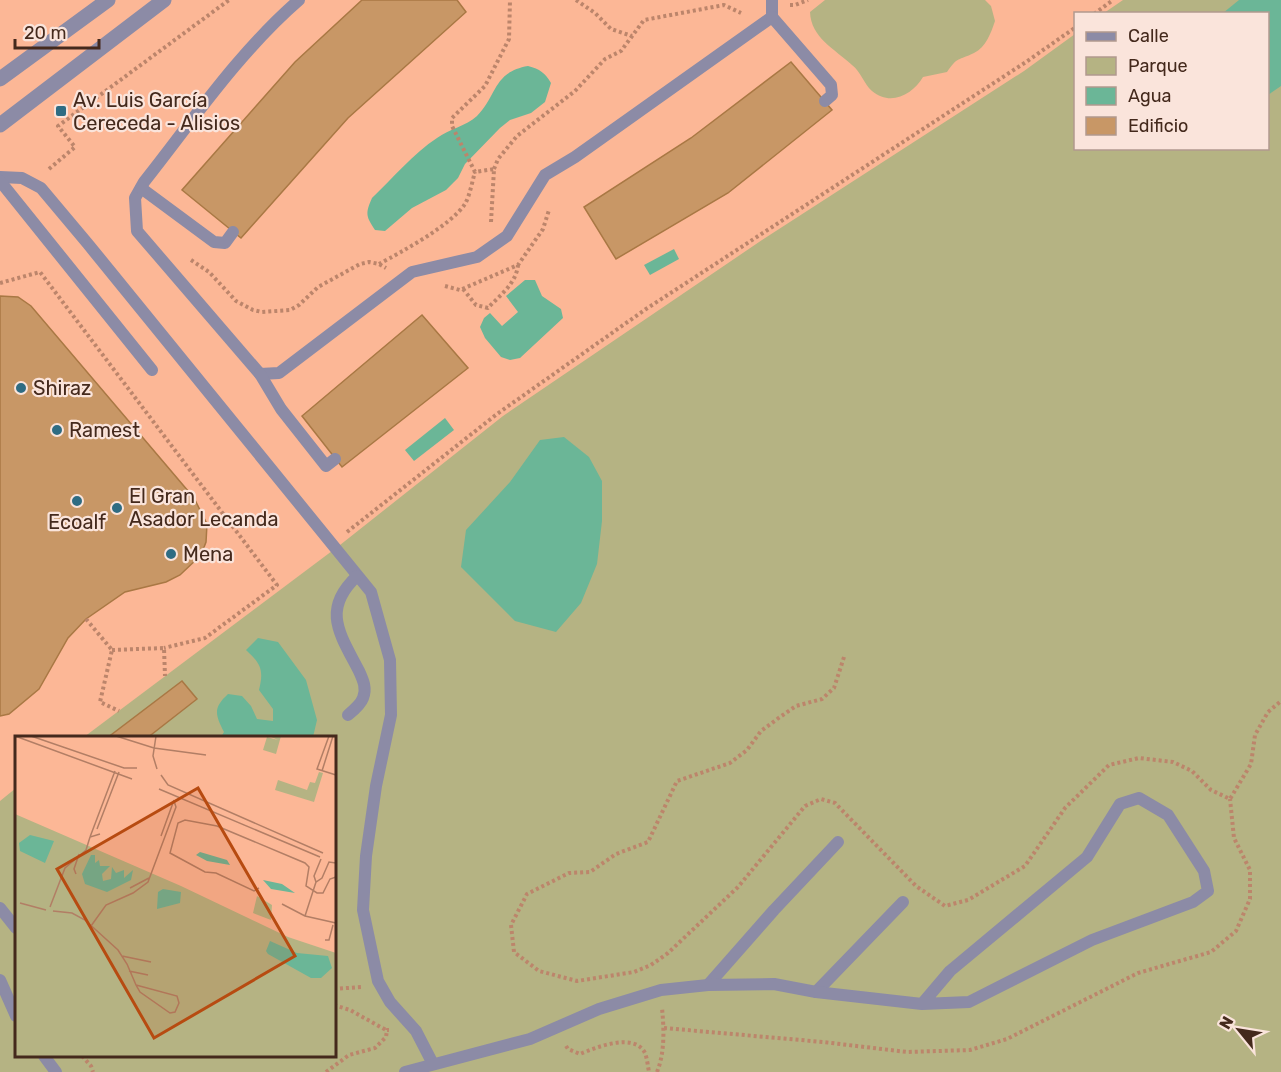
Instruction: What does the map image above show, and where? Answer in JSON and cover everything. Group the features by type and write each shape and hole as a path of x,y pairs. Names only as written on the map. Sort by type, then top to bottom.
{"street":[{"path":"0,79 108,0"},
{"path":"0,125 164,0"}],"lane":[{"path":"299,0 280,17 219,85 141,188 135,198 137,231 260,374 280,409 326,466 335,459"},
{"path":"772,0 772,17 831,86 832,95 825,101"},
{"path":"260,374 279,373 412,272 477,257 499,242 507,236 546,175 575,157 772,17"},
{"path":"0,179 22,178 41,188 371,592 390,660 391,715 376,786 366,856 363,910 378,981 390,1002 416,1031 433,1064"},
{"path":"0,179 152,370"},
{"path":"141,188 214,242 225,243 233,232"},
{"path":"348,715 363,699 365,686 340,635 335,611 339,597 357,576"},
{"path":"405,1072 530,1039 599,1009 661,990 708,985 774,984 816,992 922,1004 969,1002 1092,940 1193,902 1208,891 1204,871 1168,814 1139,798 1120,804 1087,857 950,971 922,1004"},
{"path":"708,985 774,910 838,843"},
{"path":"816,992 903,902"},
{"path":"0,908 15,927"},
{"path":"0,980 15,1014"},
{"path":"45,1057 56,1072"}],"path":[{"path":"380,264 416,243 456,214 466,202 475,172 452,126 452,118 485,86 509,39 510,0"},
{"path":"576,0 611,28 632,36"},
{"path":"1097,12 1113,0"},
{"path":"499,242 491,221 494,168 498,159 517,136 575,91 605,59 621,51 644,20 724,5 747,16 755,29"},
{"path":"475,172 494,168"},
{"path":"188,258 209,272 236,301 262,312 290,310 299,305 318,287 360,264 369,262 380,264 387,269 398,283"},
{"path":"462,289 476,305 488,308 501,296 517,275 518,265"},
{"path":"0,283 40,272 277,585 205,638 164,648 112,650"},
{"path":"86,619 112,650"},
{"path":"164,648 165,676"},
{"path":"112,650 100,702 119,711"},
{"path":"657,1072 661,1063 664,1028 661,990"},
{"path":"336,1006 350,1010 387,1030 411,1026"},
{"path":"557,1027 568,1049 580,1054 598,1047 627,1041 636,1044 645,1053 649,1072"},
{"path":"326,1072 349,1055 375,1048 386,1037 387,1030"},
{"path":"83,1057 93,1072"}],"green space":[{"path":"825,0 985,0 991,6 995,21 988,39 974,53 956,61 947,72 923,77 907,93 887,98 872,91 855,68 819,36 811,21 810,12"},
{"path":"1123,0 1281,0 1281,1072 0,1072 0,801 15,789 15,1057 336,1057 336,736 85,736 340,545 503,416 762,240 1024,71 1074,35 1074,150 1269,150 1269,12 1105,12"}],"water":[{"path":"1239,0 1281,0 1281,86 1269,94 1269,12 1224,12"},
{"path":"528,66 542,72 551,83 545,102 531,113 510,120 500,128 465,164 458,178 446,190 412,208 385,231 375,230 368,215 372,198 428,144 477,116 502,79 517,69"},
{"path":"674,249 679,259 650,275 644,265"},
{"path":"525,280 535,280 542,296 561,309 563,318 520,358 510,360 501,357 485,338 480,327 484,318 490,313 502,326 518,312 506,296"},
{"path":"445,418 454,430 414,461 405,450"},
{"path":"564,437 589,457 602,481 602,521 597,564 581,603 556,632 515,621 461,567 466,530 510,482 540,440"},
{"path":"258,638 278,642 306,680 317,720 313,736 222,736 224,732 217,712 220,703 228,694 242,696 251,706 257,719 273,721 273,709 259,690 260,668 246,650"}],"building":[{"path":"362,0 457,0 466,12 348,118 241,238 182,190 295,62"},
{"path":"791,62 832,110 728,193 616,259 584,207 691,138"},
{"path":"0,296 18,297 31,306 194,498 207,524 206,542 201,555 180,575 166,582 125,592 86,619 68,638 39,689 9,714 0,716"},
{"path":"422,315 468,368 342,467 302,416"},
{"path":"182,681 197,699 150,736 110,736"}],"place":[{"name":"Av. Luis García Cereceda - Alisios","path":"61,111"},
{"name":"Shiraz","path":"21,388"},
{"name":"Ramest","path":"57,430"},
{"name":"Ecoalf","path":"77,501"},
{"name":"El Gran Asador Lecanda","path":"117,508"},
{"name":"Mena","path":"171,554"}]}
